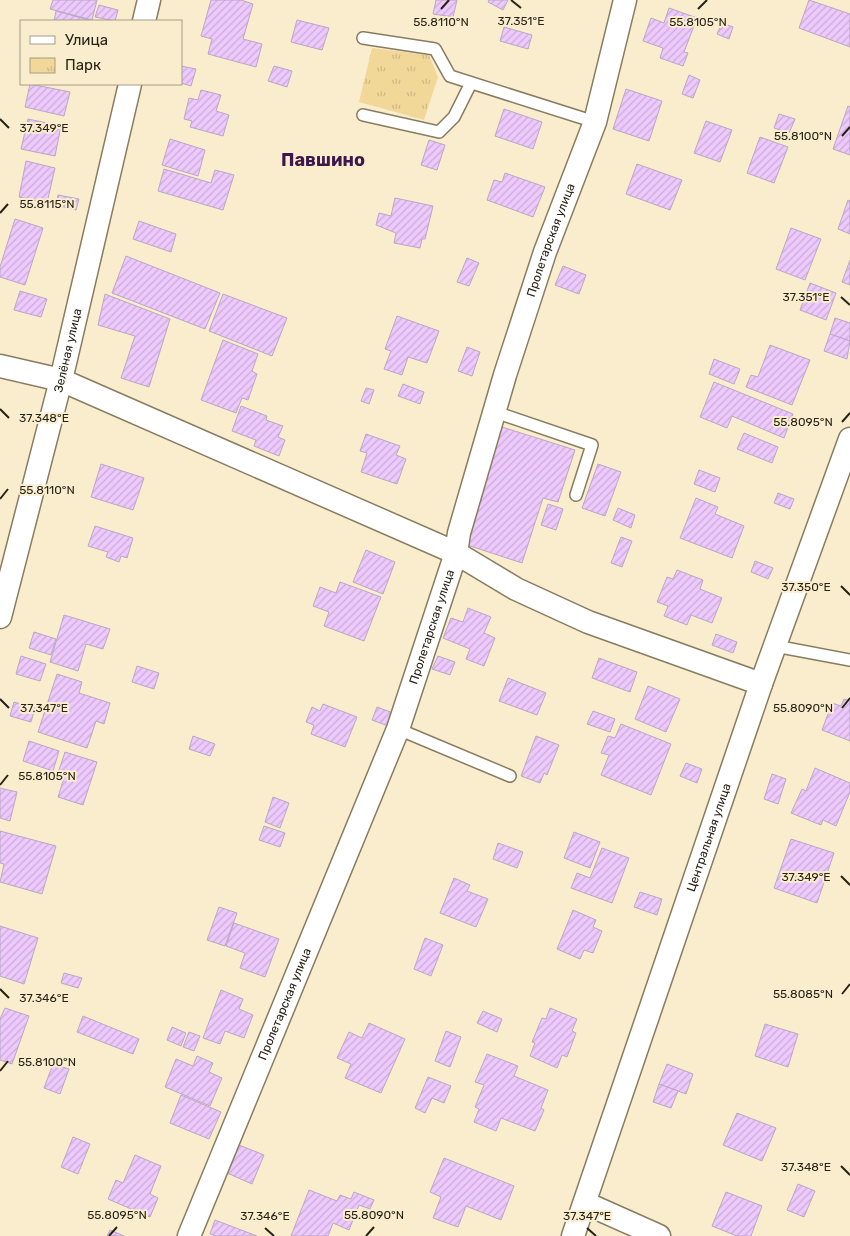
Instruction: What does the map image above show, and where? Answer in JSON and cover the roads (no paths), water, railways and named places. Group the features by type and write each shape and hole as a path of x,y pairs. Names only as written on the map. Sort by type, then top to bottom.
{"street":[{"path":"144,20 150,0"},
{"name":"Пролетарская улица","path":"189,1236 398,729 456,553 459,533 494,412 545,252 595,122 625,0"},
{"name":"Зелёная улица","path":"0,616 60,380 130,85"},
{"path":"0,366 60,380 456,553 516,589 588,622 761,684"},
{"name":"Центральная улица","path":"573,1236 586,1203 761,684 845,468 850,439"},
{"path":"586,1203 660,1236"}],"lane":[{"path":"363,38 435,50 450,76 595,122"},
{"path":"363,115 439,132 454,117 471,83"},
{"path":"494,412 592,445 576,495"},
{"path":"775,646 850,660"},
{"path":"398,729 510,776"}],"district":[{"name":"Павшино","path":"323,160"}]}
